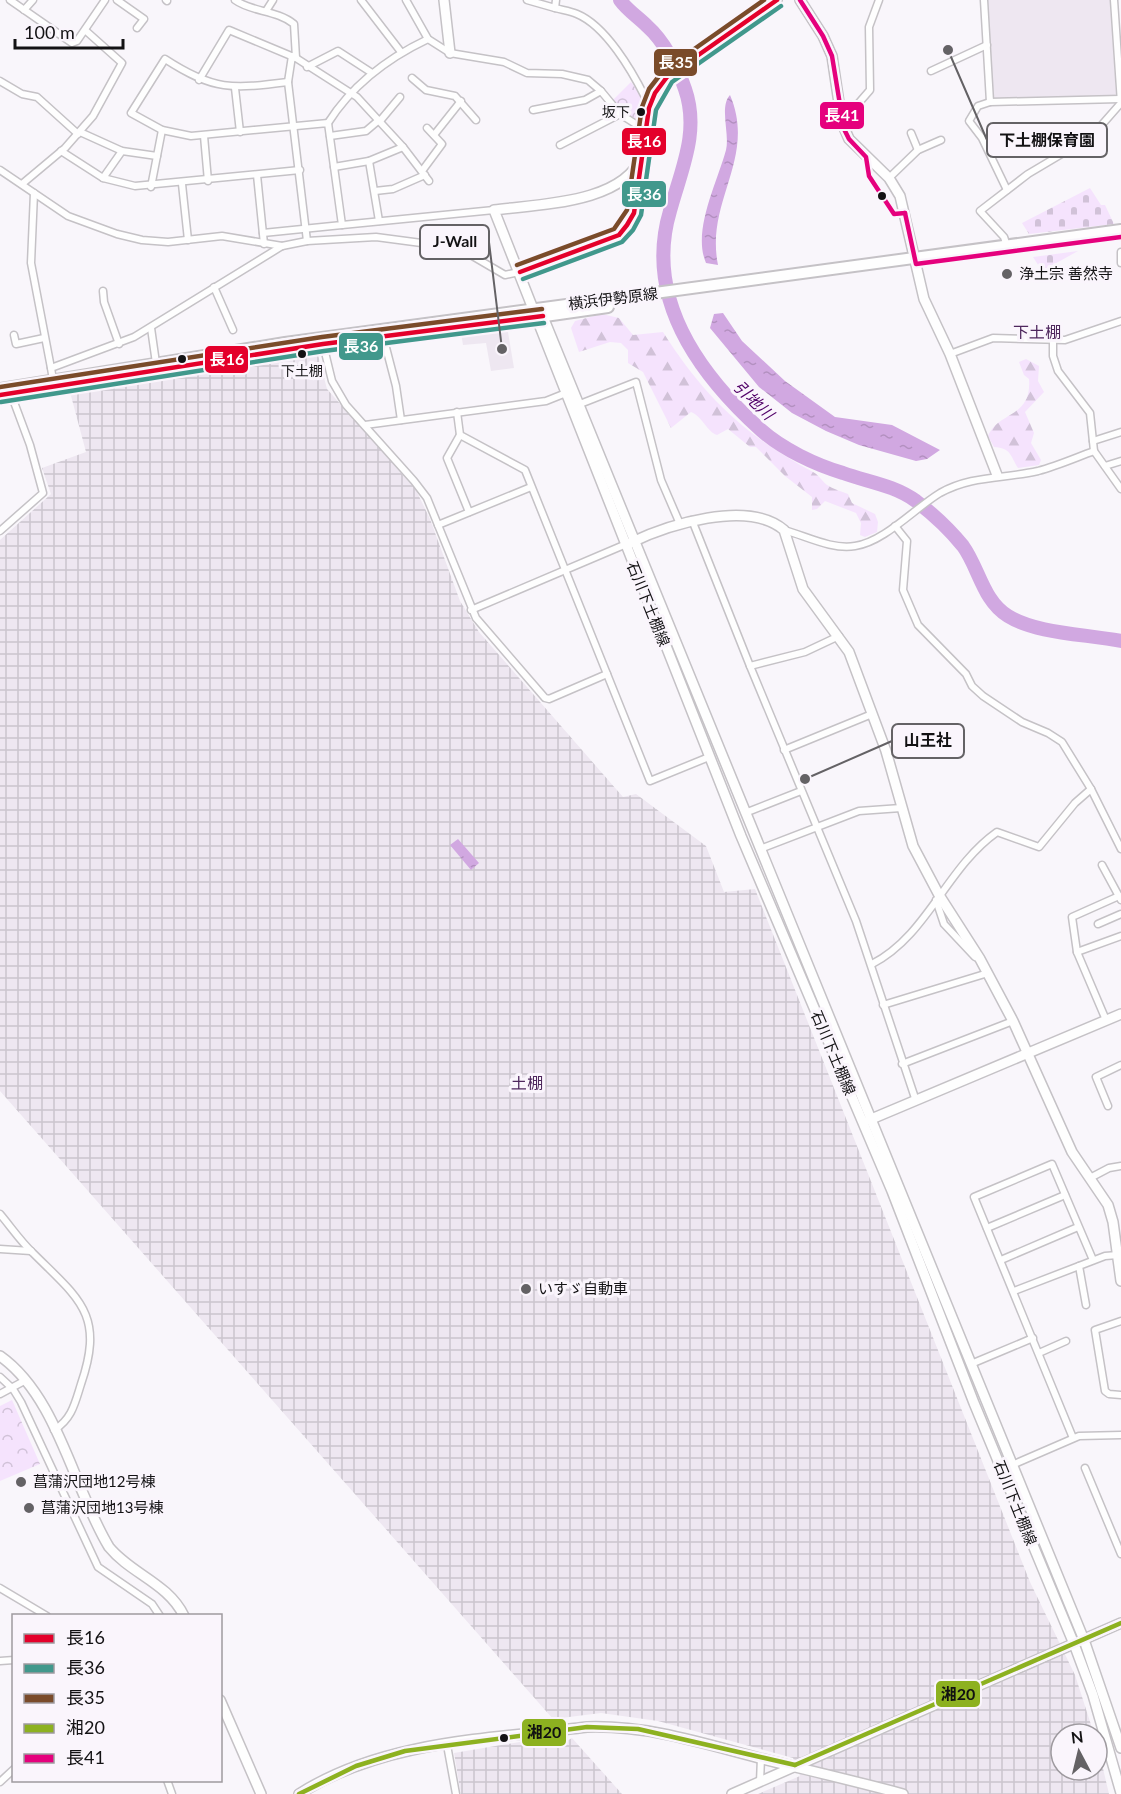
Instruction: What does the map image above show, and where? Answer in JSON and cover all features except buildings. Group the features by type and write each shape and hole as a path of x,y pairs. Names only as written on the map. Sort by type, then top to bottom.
{"main road":[{"name":"横浜伊勢原線","path":"915,261 1121,230"},
{"name":"横浜伊勢原線","path":"4,393 537,313 915,261 1121,237"},
{"name":"横浜伊勢原線","path":"4,393 53,380 285,343 537,313"}],"street":[{"path":"10,0 72,43 77,41 105,0"},
{"path":"24,10 33,0"},
{"path":"117,0 144,19 137,28"},
{"path":"235,0 241,5 266,11 294,24 294,57 288,82 307,241"},
{"path":"266,11 273,0"},
{"path":"360,0 401,52"},
{"path":"406,0 428,39 450,53 496,60 527,72 580,77 601,91 620,114 645,130"},
{"path":"444,0 450,53"},
{"path":"527,0 578,14 594,26 624,59 645,97 651,101"},
{"path":"555,8 556,0"},
{"path":"263,233 494,210 597,195 609,190 634,169 642,156 651,101 667,77 777,0"},
{"path":"800,0 823,36 832,56 840,113 849,139 889,178 900,196 927,306 950,354 997,475"},
{"path":"840,113 856,105 870,90 869,27 879,0"},
{"path":"984,0 990,102"},
{"path":"1007,246 1004,237 980,211 1028,174 1092,136 1121,103 1114,0"},
{"path":"22,184 79,133 93,116 122,63 85,30"},
{"path":"199,80 229,30 294,57 352,94 403,147 425,176"},
{"path":"288,82 235,88 199,80 165,59 131,113 162,130 204,136 328,123 372,73 401,52 428,39"},
{"path":"931,71 987,45"},
{"path":"307,67 338,51 372,73"},
{"path":"412,78 426,90 455,96 476,120"},
{"path":"0,81 22,94 37,97 79,133 122,151 157,156"},
{"path":"235,88 240,132"},
{"path":"533,110 585,100 601,91"},
{"path":"330,136 366,131 379,121 400,97"},
{"path":"1007,190 982,138 969,121 978,106 990,102 1120,99"},
{"path":"434,135 461,101"},
{"path":"560,145 620,114"},
{"path":"328,123 342,225"},
{"path":"375,191 393,189 425,176 442,144 427,128"},
{"path":"151,187 162,130"},
{"path":"912,134 918,150"},
{"path":"204,136 208,181"},
{"path":"889,178 918,150 941,140"},
{"path":"334,167 369,161 403,147"},
{"path":"61,151 103,178 116,183 151,187 300,170"},
{"path":"103,178 122,151"},
{"path":"369,161 380,221"},
{"path":"0,170 68,216 117,234 142,240 222,237 282,246 307,241 392,238 464,251 505,275 520,272"},
{"path":"257,175 264,244"},
{"path":"182,184 188,240"},
{"path":"34,193 31,262 53,380"},
{"path":"494,210 528,297 537,313"},
{"path":"51,368 119,344 151,328 282,246"},
{"path":"1121,252 1121,263"},
{"path":"214,287 233,330"},
{"path":"103,291 104,302 119,344"},
{"name":"石川下土棚線","path":"537,313 624,545 748,854 868,1120 974,1403 1074,1644 1093,1695 1121,1792"},
{"name":"石川下土棚線","path":"537,313 580,404 868,1120 1084,1640 1121,1748"},
{"path":"950,354 993,338 1053,341 1121,321"},
{"path":"151,328 156,363"},
{"path":"14,335 17,348 44,338"},
{"path":"383,336 396,386 401,420"},
{"path":"1053,341 1053,356 1058,371 1090,413 1094,451 1121,489"},
{"path":"323,344 334,387 427,498 471,610 482,627 545,698 549,699 607,674"},
{"path":"580,404 636,382 661,480 680,524"},
{"path":"0,531 43,493 30,445 4,393"},
{"path":"365,425 546,401 566,393"},
{"path":"457,412 460,435 447,458 469,512"},
{"path":"1093,441 1121,432"},
{"path":"460,435 525,470 650,781 709,757"},
{"path":"471,610 635,540 692,520 712,516 761,519 778,525 784,530 848,547 869,542 930,500 961,484 997,475 1039,471 1094,451"},
{"path":"1104,466 1121,461"},
{"path":"438,525 531,487"},
{"path":"692,520 872,964 883,1005 916,1101"},
{"path":"895,526 907,541 903,590 918,625 966,674 972,686 983,696 1022,722 1062,742 1091,789 1121,849"},
{"path":"784,530 802,589 849,652 872,714 913,846 937,897 986,970 1013,1022 1072,1152 1111,1214 1121,1281"},
{"path":"750,666 812,649 838,636"},
{"path":"784,750 872,714"},
{"path":"872,964 912,933 963,862 980,844 997,832 1039,847 1075,803 1091,789"},
{"path":"745,813 801,791"},
{"path":"748,854 859,811 901,808"},
{"path":"1101,864 1120,898 1072,916 1077,952 1106,1020"},
{"path":"1098,924 1121,914"},
{"path":"1077,952 1121,936"},
{"path":"883,1005 986,970"},
{"path":"868,1120 1121,1014"},
{"path":"902,1064 1013,1022"},
{"path":"1108,1106 1096,1077 1121,1065"},
{"path":"1073,1438 974,1197 1052,1164 1093,1260"},
{"path":"1090,1178 1109,1168 1121,1166"},
{"path":"987,1228 1065,1195"},
{"path":"0,1214 31,1251 70,1289 80,1302 90,1325 91,1351 72,1410 66,1422 54,1430"},
{"path":"1001,1260 1078,1227"},
{"path":"0,1249 31,1251"},
{"path":"1014,1292 1093,1260 1118,1255"},
{"path":"1079,1266 1086,1305"},
{"path":"1121,1321 1095,1330 1106,1390 1109,1394 1121,1395"},
{"path":"971,1364 1033,1338"},
{"path":"1039,1353 1066,1341"},
{"path":"0,1356 27,1380 54,1430 109,1547 128,1566 172,1596 183,1614"},
{"path":"0,1377 13,1389 98,1567 152,1604 159,1614"},
{"path":"0,1394 27,1380"},
{"path":"1012,1465 1073,1438 1121,1435"},
{"path":"1085,1468 1121,1554"},
{"path":"0,1588 44,1614"},
{"path":"732,1794 1121,1623"},
{"path":"222,1705 261,1794"},
{"path":"299,1794 364,1762 405,1751 587,1727 623,1727 689,1739 903,1794"},
{"path":"447,1745 456,1794"},
{"path":"760,1782 761,1758"},
{"path":"0,1782 12,1771"}],"shaded area":[{"path":"987,0 1110,0 1116,94 1113,98 993,100"},
{"path":"507,326 514,368 491,371 486,343 463,345 461,333"},
{"path":"317,351 327,389 416,490 430,519 460,601 479,632 623,797 636,794 706,846 724,892 755,889 1030,1582 1075,1675 1090,1722 1049,1722 1049,1782 1106,1782 1109,1794 758,1794 800,1776 793,1758 658,1721 601,1713 553,1719 0,1091 0,540 51,494 42,468 86,452 70,392"},
{"path":"549,1737 567,1741 572,1738 622,1794 461,1794 454,1753"}],"green space":[{"path":"631,82 645,100 641,124 621,113 610,103"},
{"path":"1090,188 1101,205 1105,205 1114,224 1029,234 1022,223"},
{"path":"1078,251 1042,271 1033,257"},
{"path":"602,314 619,318 633,335 663,332 694,376 728,413 767,444 815,473 827,485 848,494 852,503 875,514 878,522 877,532 865,537 860,535 861,523 856,513 825,501 817,509 812,510 812,497 785,476 756,447 750,447 728,429 717,435 691,412 671,428 643,372 628,363 628,350 621,343 610,342 579,352 571,328 575,321"},
{"path":"1026,359 1039,366 1038,381 1044,392 1025,412 1034,433 1031,443 1041,460 1039,465 1018,468 1009,453 1004,449 994,447 988,436 999,422 1014,413 1025,401 1029,392 1029,379 1024,375 1019,362"},
{"path":"12,1400 40,1464 0,1481 0,1406"}],"water":[{"path":"730,95 737,118 738,139 735,160 718,220 716,242 718,265 706,263 702,250 702,236 707,207 726,150 725,106"},
{"path":"723,313 742,341 785,381 835,417 892,425 940,450 927,459 916,461 859,445 792,413 759,387 710,328 714,314"},
{"path":"458,839 479,863 471,870 450,845"}],"waterway":[{"name":"引地川","path":"620,0 665,47 685,89 691,120 690,136 664,243 665,274 671,304 683,332 698,359 717,384 761,430 789,450 822,466 899,491 922,506 963,546 987,593 1000,610 1008,616 1033,627 1121,641"}],"transit line":[{"name":"長35","path":"517,265 614,229 627,210 642,107 649,89 663,71 764,0"},
{"name":"長16","path":"520,272 619,235 634,213 649,108 655,93 667,77 777,0"},
{"name":"長41","path":"800,0 823,36 832,56 844,129 849,139 866,157 869,176 894,214 905,213"},
{"name":"長36","path":"523,279 622,242 633,230 641,215 656,110 672,82 781,6"},
{"name":"長41","path":"905,213 916,264 1121,237"},
{"name":"長35","path":"0,387 322,337 542,309"},
{"name":"長16","path":"0,395 323,344 543,316"},
{"name":"長36","path":"1,402 324,351 544,323"},
{"name":"湘20","path":"795,1765 1121,1623"},
{"name":"湘20","path":"299,1794 356,1766 405,1751 587,1727 638,1729 795,1765"}],"place":[{"name":"下土棚保育園","path":"948,50"},
{"name":"坂下","path":"641,112"},
{"name":"浄土宗 善然寺","path":"1007,274"},
{"name":"J-Wall","path":"502,349"},
{"name":"下土棚","path":"302,354"},
{"name":"山王社","path":"805,779"},
{"name":"いすゞ自動車","path":"526,1289"},
{"name":"菖蒲沢団地12号棟","path":"21,1482"},
{"name":"菖蒲沢団地13号棟","path":"29,1508"}],"district":[{"name":"下土棚","path":"1037,332"},
{"name":"土棚","path":"527,1083"}]}
